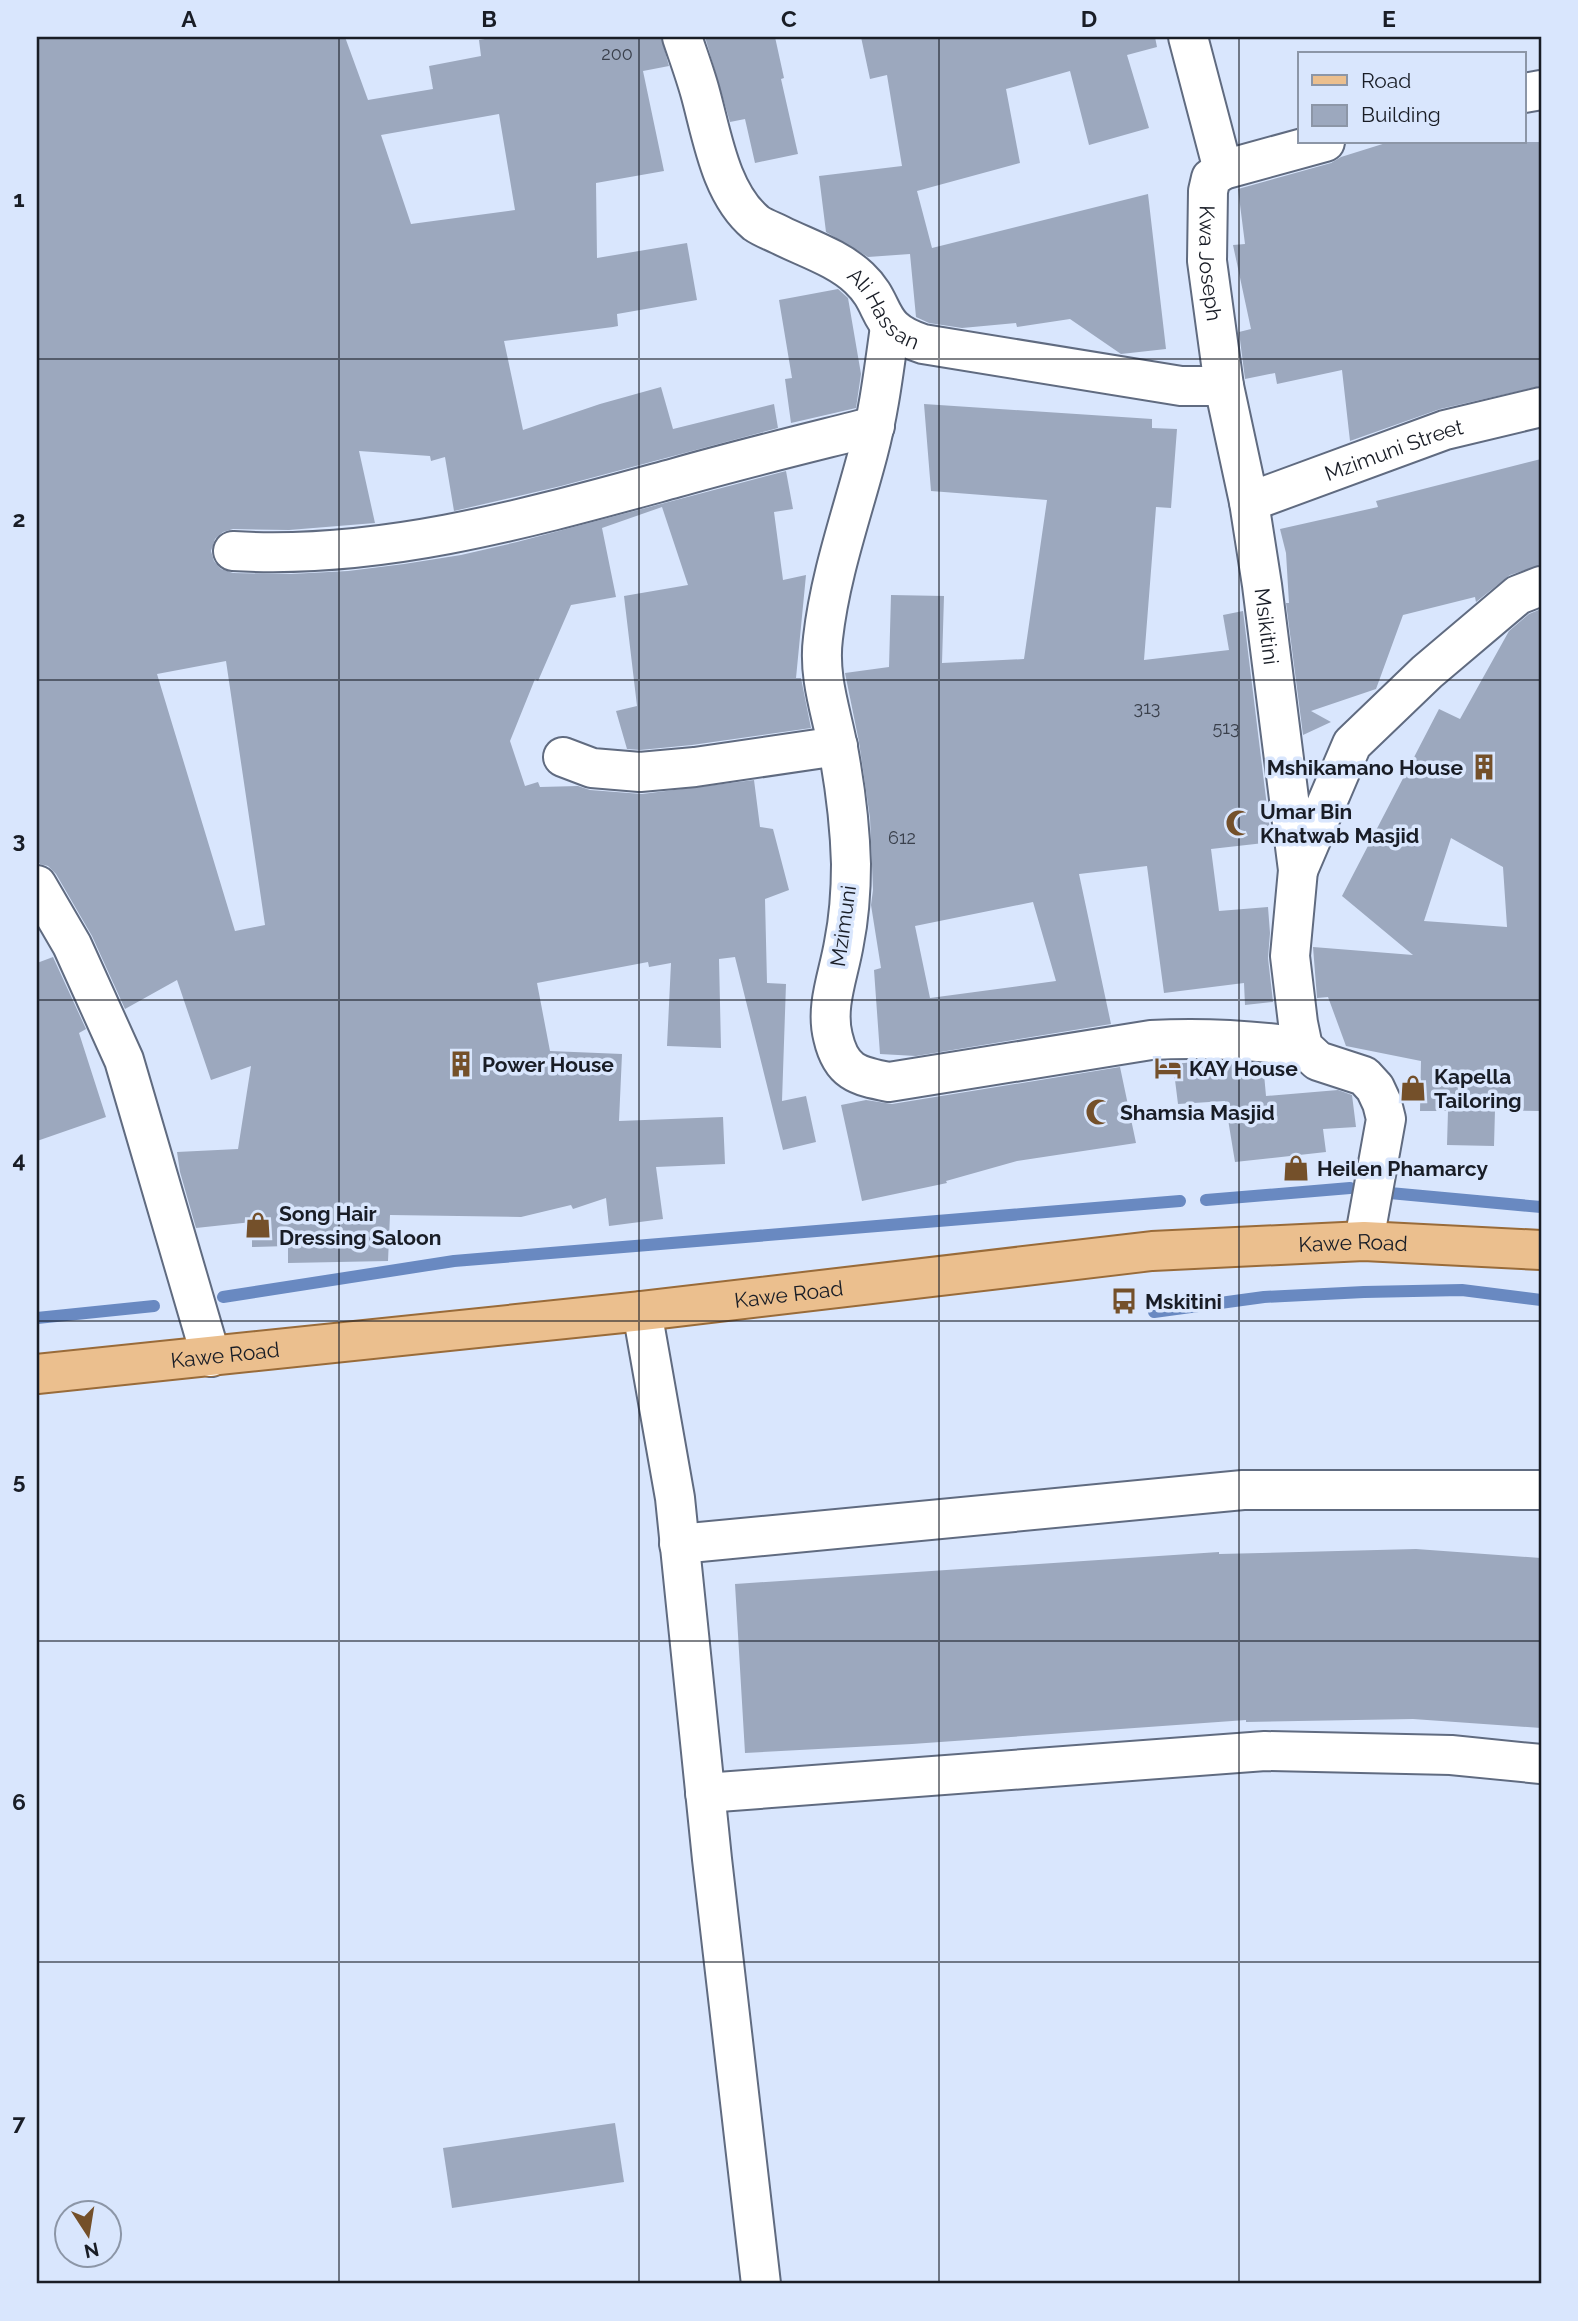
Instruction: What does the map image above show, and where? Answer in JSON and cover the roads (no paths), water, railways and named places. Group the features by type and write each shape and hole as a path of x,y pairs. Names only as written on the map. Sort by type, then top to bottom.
{"main road":[{"name":"Kawe Road","path":"37,1374 642,1311 1152,1251 1364,1241 1541,1250"}],"street":[{"name":"Ali Hassan","path":"682,37 720,163 735,198 757,223 845,267 860,279 890,327 906,338 923,344 1061,368 1181,386 1224,386"},
{"path":"1188,37 1223,170 1318,144"},
{"name":"Kwa Joseph","path":"1223,170 1211,178 1207,215 1208,261 1224,386"},
{"name":"Mzimuni","path":"890,327 875,426 835,574 823,636 821,663 830,718 838,746 850,830 851,867 845,941 831,1001 832,1035 840,1060 859,1077 889,1083 1151,1040 1194,1037 1245,1039 1303,1047"},
{"name":"Msikitini","path":"1224,386 1249,502 1298,870 1290,956 1303,1047"},
{"name":"Mzimuni Street","path":"1249,502 1445,430 1541,407"},
{"path":"233,551 284,554 347,549 491,526 875,426"},
{"name":"Msikitini","path":"1298,870 1352,744 1427,672 1518,595 1541,586"},
{"path":"563,757 592,768 640,772 695,767 838,746"},
{"path":"37,885 72,946 124,1060 211,1357"},
{"path":"1303,1047 1318,1061 1364,1076 1375,1088 1382,1103 1384,1135 1364,1241"},
{"path":"642,1311 675,1498 705,1793 761,2284"},
{"path":"679,1544 1243,1490 1541,1490"},
{"path":"705,1793 1265,1751 1451,1755 1541,1764"}],"waterway":[{"path":"1206,1200 1350,1188"},
{"path":"1379,1192 1541,1207"},
{"path":"223,1297 454,1261 1180,1201"},
{"path":"1154,1312 1264,1297 1364,1292 1462,1290 1541,1300"},
{"path":"37,1318 154,1306"}],"place":[{"name":"Mshikamano House","path":"1484,767"},
{"name":"Umar Bin Khatwab Masjid","path":"1239,823"},
{"name":"Power House","path":"461,1064"},
{"name":"KAY House","path":"1168,1068"},
{"name":"Kapella Tailoring","path":"1413,1088"},
{"name":"Shamsia Masjid","path":"1099,1112"},
{"name":"Heilen Phamarcy","path":"1296,1168"},
{"name":"Song Hair Dressing Saloon","path":"258,1225"},
{"name":"Mskitini","path":"1124,1301"}]}
